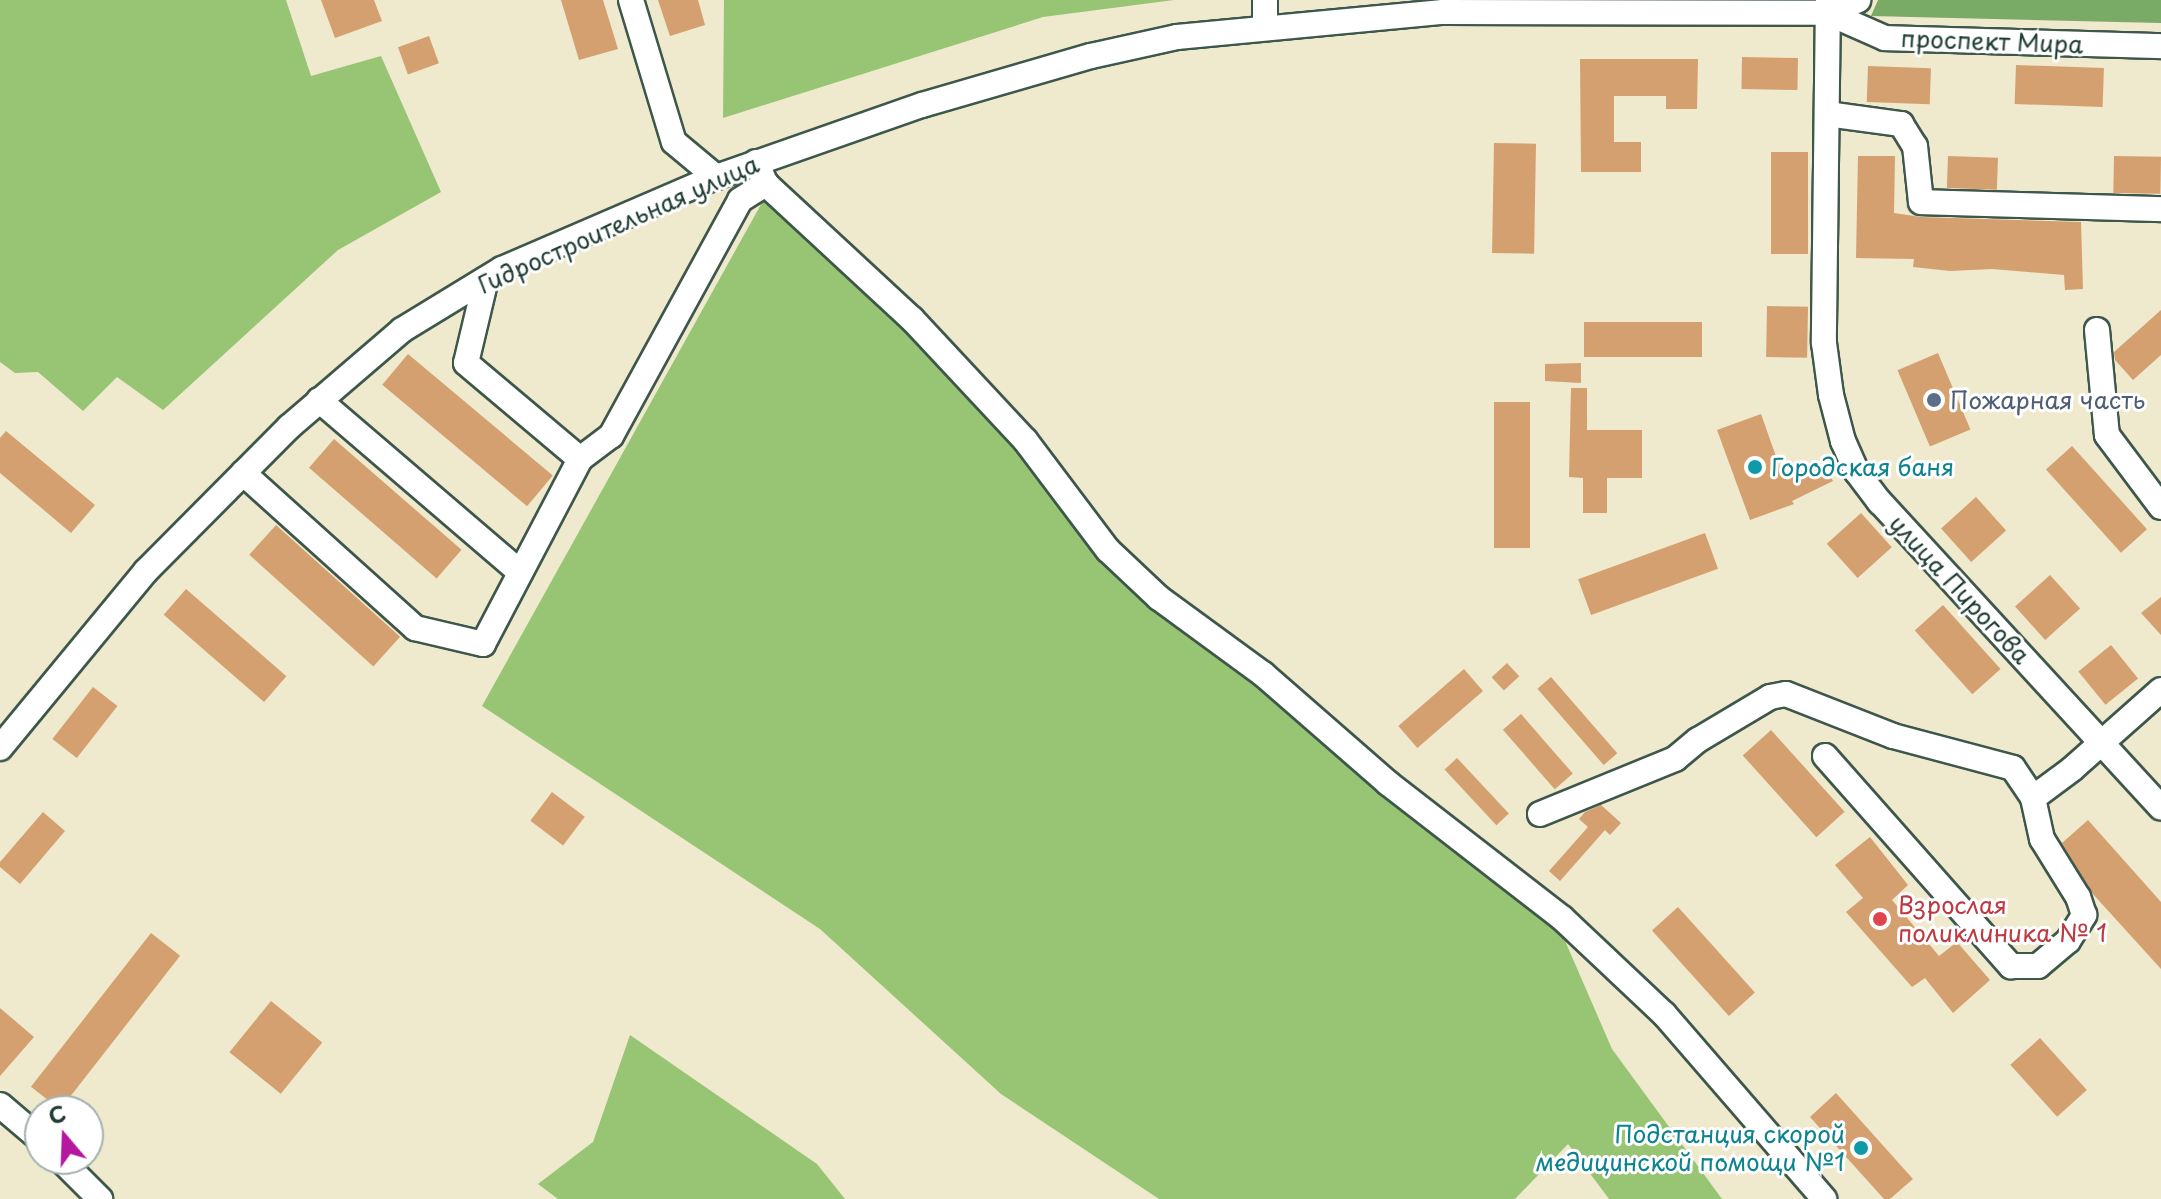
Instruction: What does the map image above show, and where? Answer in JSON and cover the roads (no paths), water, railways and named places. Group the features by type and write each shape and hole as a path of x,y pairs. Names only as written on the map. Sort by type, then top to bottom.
{"street":[{"path":"631,0 674,142 716,177"},
{"path":"1265,0 1265,27"},
{"name":"проспект Мира","path":"1265,27 1443,12 1828,6 1858,0"},
{"name":"проспект Мира","path":"1828,6 1885,38 2161,46"},
{"name":"улица Пирогова","path":"1828,6 1824,343 1831,395 1843,441 1857,472 1880,502 2161,808"},
{"name":"Гидростроительная улица","path":"0,748 146,571 243,473 319,400 402,330 486,279 716,177 761,173 922,105 1091,56 1177,37 1265,27"},
{"path":"1827,114 1901,124 1915,146 1921,202 2161,209"},
{"path":"243,473 415,628 483,644 580,459 611,436 740,200 761,173 912,319 1025,440 1108,550 1159,598 1263,674 1388,783 1562,918 1664,1014 1824,1199"},
{"path":"486,279 466,363 580,459"},
{"path":"2097,330 2107,435 2161,507"},
{"path":"319,400 520,572"},
{"path":"2033,798 2161,690"},
{"path":"1540,814 1675,759 1698,740 1770,697 1786,694 1893,736 2013,768 2033,798 2042,839 2078,897 2084,915 2068,941 2038,966 2011,966 1825,756"},
{"path":"0,1105 24,1125"},
{"path":"76,1175 100,1199"}],"place":[{"name":"Пожарная часть","path":"1934,400"},
{"name":"Городская баня","path":"1755,467"},
{"name":"Взрослая поликлиника № 1","path":"1880,919"},
{"name":"Подстанция скорой медицинской помощи №1","path":"1861,1148"}]}
